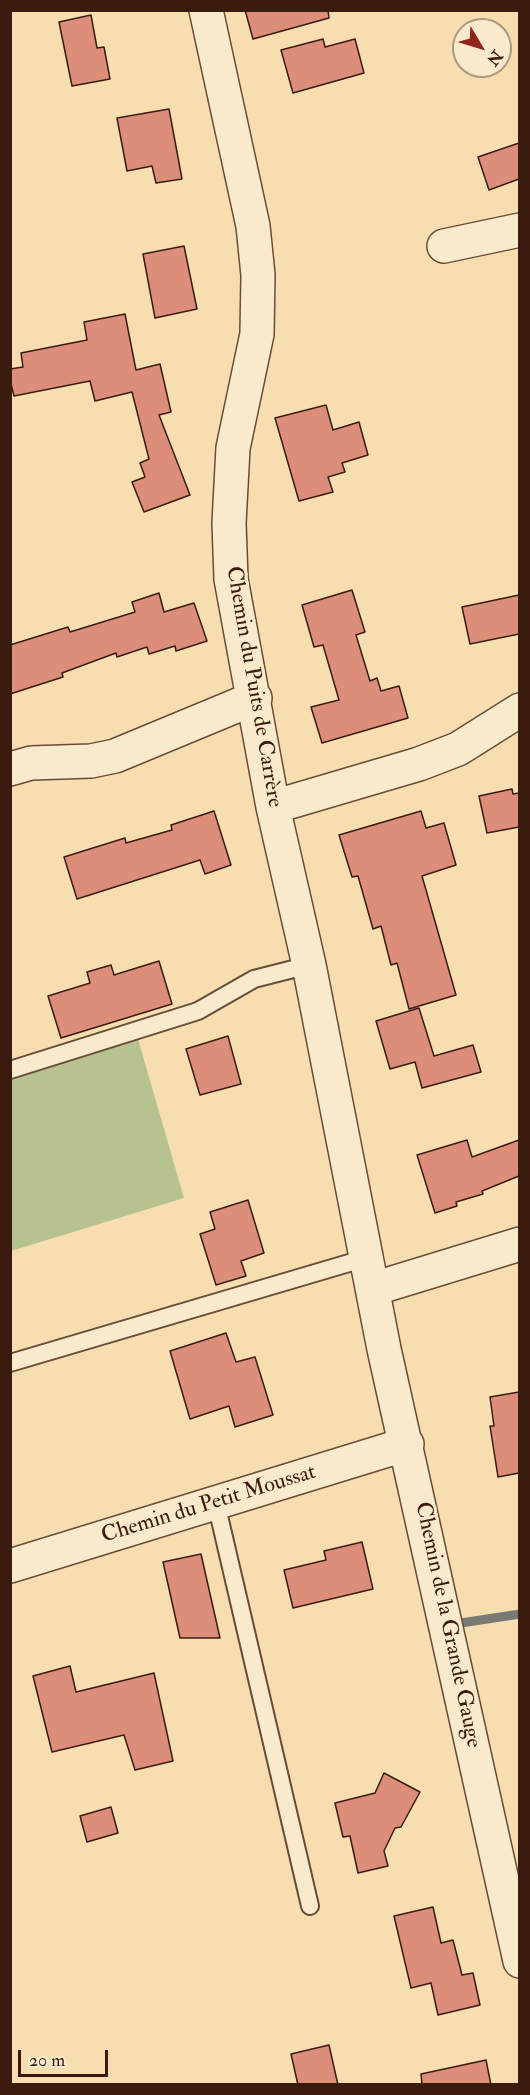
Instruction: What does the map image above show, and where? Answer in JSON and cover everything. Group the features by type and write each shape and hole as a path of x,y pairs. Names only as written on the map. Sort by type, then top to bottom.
{"street":[{"name":"Chemin du Puits de Carrère","path":"206,10 253,226 258,275 257,334 233,448 229,523 231,579 255,698 273,807 309,965 373,1289"},
{"path":"444,246 519,230"},
{"path":"10,769 31,763 90,761 115,756 255,698"},
{"path":"273,807 419,764 458,749 519,710"},
{"path":"373,1289 519,1245"},
{"name":"Chemin de la Grande Gauge","path":"373,1289 519,1961"},
{"name":"Chemin du Petit Moussat","path":"10,1566 407,1444"}],"lane":[{"path":"10,1070 198,1011 254,979 309,965"},
{"path":"10,1363 366,1258"},
{"path":"216,1503 310,1906"}],"green space":[{"path":"138,1039 184,1198 11,1251 11,1080"}],"building":[{"path":"245,10 328,10 329,18 253,39"},
{"path":"91,15 97,48 104,47 110,79 72,86 59,22"},
{"path":"323,39 325,47 355,39 364,73 293,93 281,50"},
{"path":"169,109 182,179 156,183 152,166 127,171 117,118"},
{"path":"519,143 519,179 489,190 478,157"},
{"path":"184,246 197,309 155,318 143,254"},
{"path":"125,314 136,370 160,364 171,412 159,415 190,495 144,512 132,482 145,477 140,463 149,459 132,392 95,401 90,381 14,396 10,380 10,369 23,367 21,353 87,340 84,322"},
{"path":"326,405 333,430 359,422 368,455 342,463 345,472 328,477 333,492 299,501 275,418"},
{"path":"352,590 365,632 356,635 370,681 377,678 381,691 399,686 408,718 322,743 311,707 339,700 323,645 314,647 302,605"},
{"path":"159,593 164,612 194,603 207,641 176,651 175,646 149,654 147,647 117,657 116,653 62,673 63,677 10,694 10,645 68,627 70,632 135,612 132,602"},
{"path":"519,595 519,634 470,644 462,607"},
{"path":"512,789 513,794 519,793 519,827 487,833 479,796"},
{"path":"214,811 231,865 205,874 200,860 77,899 64,857 125,838 126,843 172,830 171,825"},
{"path":"421,811 426,828 444,823 456,865 422,876 456,995 409,1009 397,963 391,965 381,926 373,929 358,876 352,877 339,835"},
{"path":"159,961 172,1004 61,1038 48,996 90,983 87,972 111,965 114,975"},
{"path":"419,1008 434,1056 473,1045 481,1072 422,1088 415,1062 390,1069 376,1021"},
{"path":"228,1036 241,1084 200,1095 186,1049"},
{"path":"467,1140 472,1157 519,1140 519,1176 482,1191 483,1194 456,1202 457,1206 435,1213 417,1155"},
{"path":"248,1200 264,1253 241,1261 246,1276 216,1285 200,1234 215,1229 210,1212"},
{"path":"226,1333 236,1362 255,1357 273,1415 235,1427 229,1406 190,1419 170,1351"},
{"path":"519,1392 519,1473 498,1477 490,1426 494,1426 490,1397"},
{"path":"362,1542 373,1589 293,1608 284,1570 326,1560 324,1551"},
{"path":"201,1554 220,1638 180,1638 163,1562"},
{"path":"70,1666 76,1692 154,1673 173,1761 135,1770 124,1735 52,1752 33,1676"},
{"path":"384,1773 420,1792 401,1827 395,1828 384,1851 388,1866 358,1873 350,1836 343,1837 335,1803 375,1793"},
{"path":"111,1807 118,1833 87,1842 80,1816"},
{"path":"433,1907 441,1943 453,1940 462,1975 473,1973 480,2005 438,2015 431,1983 411,1988 394,1916"},
{"path":"329,2045 338,2085 298,2085 291,2054"},
{"path":"486,2060 491,2085 422,2085 421,2074"}],"waterway":[{"path":"461,1623 520,1614"}]}
